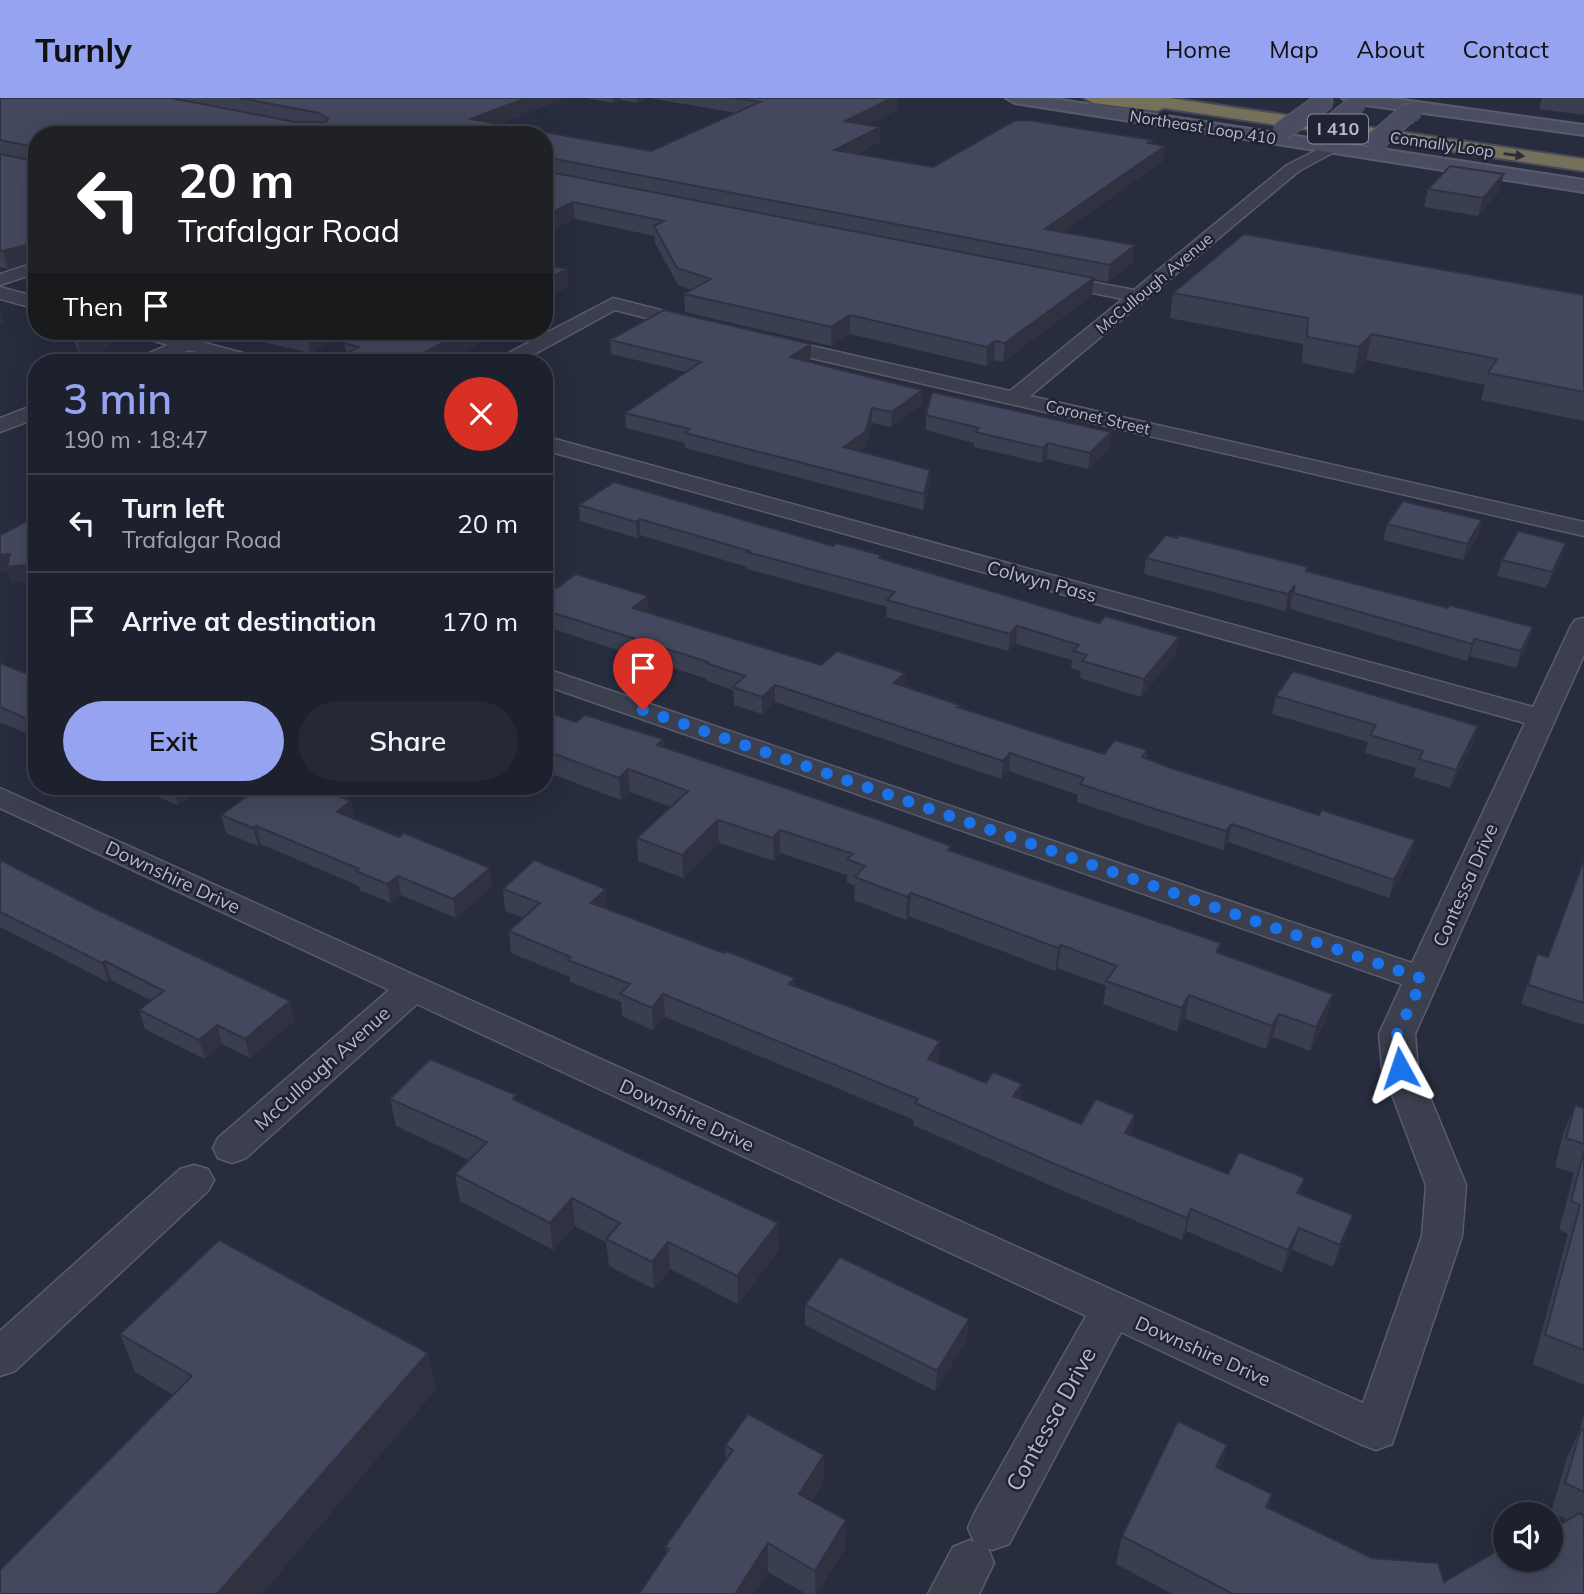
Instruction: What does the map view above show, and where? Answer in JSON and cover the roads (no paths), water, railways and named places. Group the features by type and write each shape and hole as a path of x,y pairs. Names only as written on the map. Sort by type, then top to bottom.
{"highway":[{"path":"1093,98 1254,116"},
{"name":"Connally Loop","path":"1134,98 1584,165"},
{"name":"Connally Loop","path":"1243,98 1584,148"},
{"path":"1456,166 1584,180"}],"main road":[{"name":"Northeast Loop 410","path":"1015,98 1232,131 1325,142 1416,160"},
{"path":"1232,131 1288,129 1323,102 1318,99"},
{"path":"1370,101 1584,130"},
{"name":"McCullough Avenue","path":"1325,142 1370,101"},
{"path":"1452,113 1406,114 1378,139 1378,145 1416,160 1584,186"}],"street":[{"name":"McCullough Avenue","path":"1293,168 1302,148 1325,142"},
{"name":"McCullough Avenue","path":"1014,398 1325,142"},
{"path":"0,280 28,270"},
{"path":"1029,275 1138,296"},
{"path":"0,293 28,301"},
{"path":"553,337 613,304 715,329"},
{"name":"Coronet Street","path":"754,339 1584,529"},
{"path":"174,340 225,354"},
{"path":"164,354 197,340"},
{"path":"521,354 547,340"},
{"path":"0,426 28,414"},
{"name":"Colwyn Pass","path":"553,445 1540,718"},
{"name":"Contessa Drive","path":"1376,1430 1442,1236 1446,1185 1400,1068 1397,1034 1584,626"},
{"path":"553,679 1423,979"},
{"name":"Downshire Drive","path":"0,797 1376,1430"},
{"name":"McCullough Avenue","path":"232,1148 413,988"},
{"path":"0,1358 194,1180"},
{"name":"Contessa Drive","path":"971,1562 1111,1310"}]}
